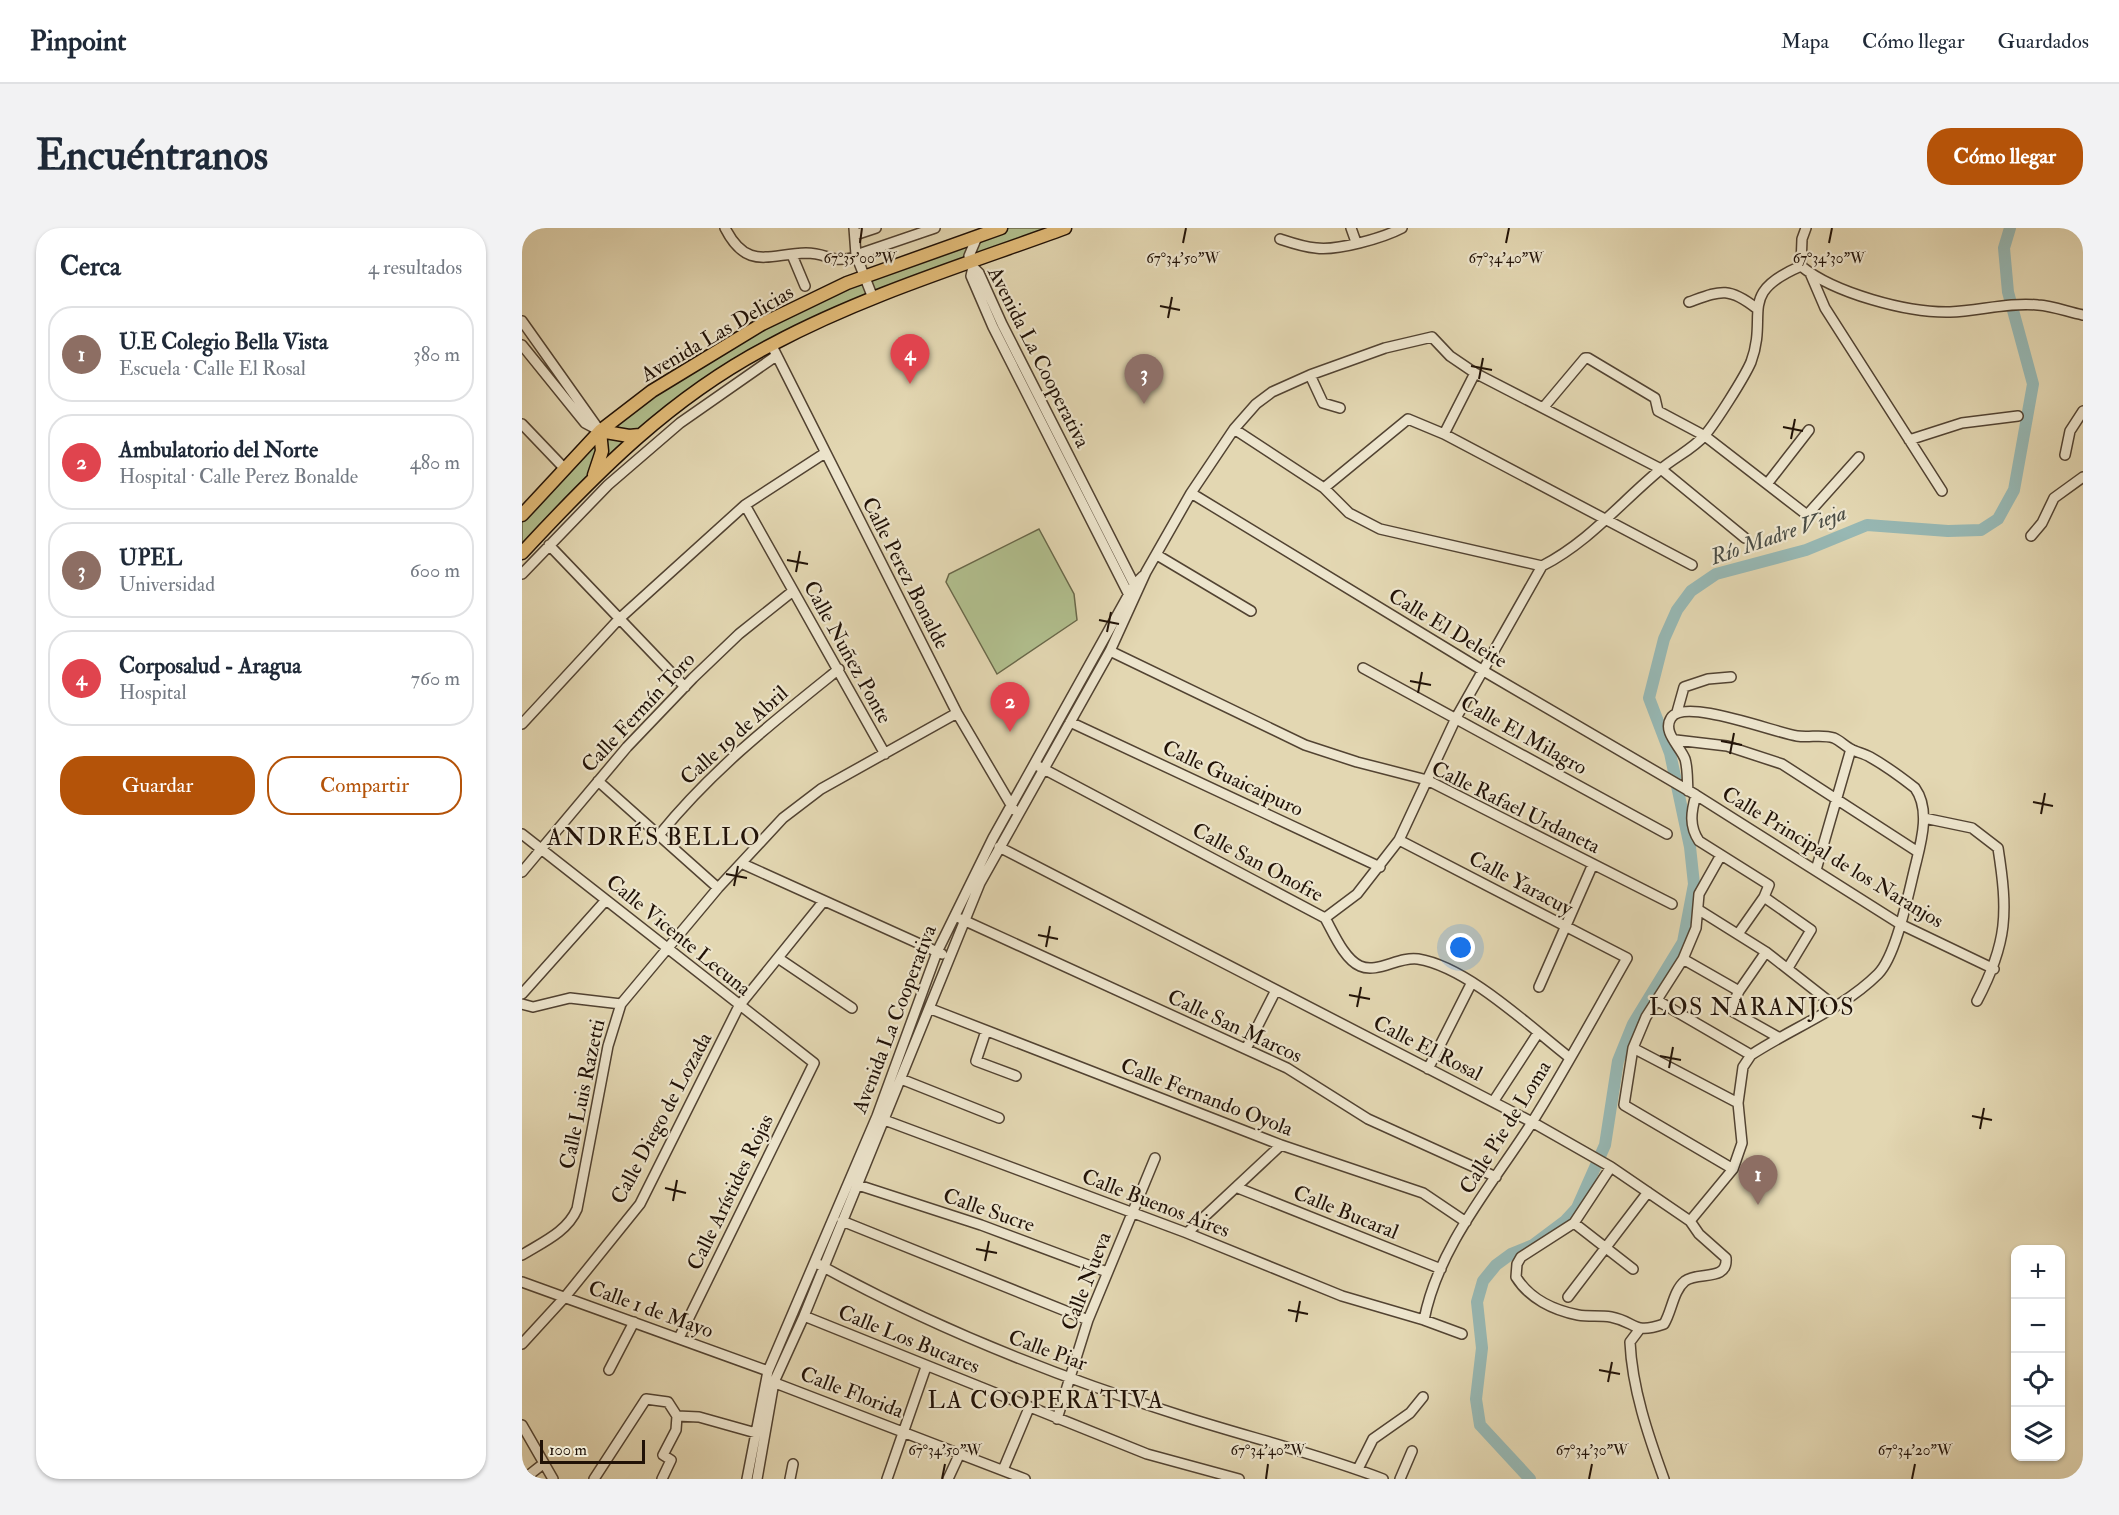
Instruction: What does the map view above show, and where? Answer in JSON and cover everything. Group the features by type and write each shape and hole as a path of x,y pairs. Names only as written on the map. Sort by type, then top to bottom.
{"main road":[{"name":"Avenida Las Delicias","path":"522,515 600,431 652,391 762,324 866,277 1001,228"},
{"name":"Avenida Las Delicias","path":"522,553 594,476 640,435 709,383 771,344 873,298 1065,228"},
{"path":"594,476 602,451 600,431 629,436 640,435"}],"street":[{"path":"725,228 734,244 748,255 765,258 810,253 835,261 856,256 935,228"},
{"path":"873,298 856,256 855,230 876,228"},
{"path":"1351,228 1356,242"},
{"path":"1280,239 1318,249 1383,236 1402,228"},
{"path":"1801,266 1802,239 1806,228"},
{"path":"952,246 971,262 977,237"},
{"path":"792,255 805,286"},
{"name":"Avenida La Cooperativa","path":"971,262 979,273 1134,594 1110,651 1070,722 1039,766"},
{"path":"1801,266 1810,273 1857,294 1910,309 1949,312 2038,305 2083,315"},
{"path":"1325,918 1357,894 1399,840 1456,718 1542,566 1567,553 1608,519 1661,469 1705,436 1750,363 1756,342 1756,308 1767,287 1783,274 1801,266"},
{"path":"1810,273 1825,308 1942,491"},
{"path":"1689,302 1726,291 1737,294 1756,308"},
{"path":"524,328 600,431"},
{"name":"Avenida La Cooperativa","path":"757,1479 770,1377 804,1316 858,1185 937,952 954,916 1191,493 1234,429 1256,404 1272,392 1310,375 1385,348 1432,337 1450,356 1475,374"},
{"name":"Calle Perez Bonalde","path":"771,344 957,713 1014,810"},
{"path":"522,345 585,423 600,431"},
{"path":"522,574 608,485 680,423 776,356"},
{"path":"1543,408 1584,358 1588,358 1655,398 1658,411 1705,436 1807,515 1859,458"},
{"path":"1444,434 1475,374 1661,469 1745,538"},
{"path":"1310,375 1323,403 1340,408"},
{"path":"2065,455 2070,431 2083,411"},
{"path":"1909,440 1962,423 2018,416"},
{"path":"1324,488 1408,419 1444,434 1692,565"},
{"path":"522,424 565,469"},
{"path":"1234,429 1324,488 1349,513 1380,529 1542,566"},
{"path":"1767,484 1809,430"},
{"path":"522,724 619,619 745,505 825,453"},
{"path":"2031,536 2042,523 2054,498 2083,477"},
{"name":"Calle El Deleite","path":"1191,493 1482,670 1689,792"},
{"name":"Calle Nuñez Ponte","path":"745,505 885,754"},
{"path":"549,545 685,687"},
{"path":"1157,555 1251,611"},
{"name":"Calle Fermín Toro","path":"522,872 598,781 685,687 739,634 793,591"},
{"name":"Calle Rafael Urdaneta","path":"1110,651 1305,745 1357,762 1427,780 1672,904"},
{"name":"Calle El Milagro","path":"1363,668 1667,834"},
{"name":"Calle 19 de Abril","path":"660,834 694,792 734,754 839,669"},
{"path":"1731,676 1708,679 1684,687 1677,712 1671,718 1669,733 1676,740 1685,759 1693,831 1699,841 1768,884 1764,897 1738,934"},
{"path":"1677,712 1691,711 1765,725 1790,735 1835,738 1851,749 1868,755 1915,788 1920,794 1924,818 1900,924 1879,974 1835,1006 1778,1037 1751,1055 1743,1067 1738,1103 1742,1143 1733,1169 1690,1221"},
{"name":"Calle Luis Razetti","path":"522,1255 562,1230 571,1221 577,1209 608,1046 621,1004 718,888 743,864 783,818 821,789 957,713"},
{"name":"Calle Guaicaipuro","path":"1070,722 1380,867"},
{"path":"1676,740 1726,746 1782,764 1918,852"},
{"path":"1816,870 1851,749"},
{"name":"Calle San Onofre","path":"1039,766 1325,918 1352,960 1360,967 1372,968 1417,959 1472,982 1570,1058"},
{"path":"598,781 718,888"},
{"name":"Calle Principal de los Naranjos","path":"1689,792 1900,924 1994,969"},
{"name":"Avenida La Cooperativa","path":"747,1479 770,1377 813,1261 880,1118 902,1079 950,957 1014,810"},
{"path":"1924,818 1972,828 1998,848 2006,899 2004,928 1994,969 1977,1001"},
{"name":"Calle Vicente Lecuna","path":"522,834 739,1006 814,1062"},
{"name":"Calle Yaracuy","path":"1399,840 1627,958"},
{"name":"Calle El Rosal","path":"999,847 1532,1122 1603,1162 1690,1221 1699,1234 1726,1258 1722,1271 1710,1276 1691,1277 1684,1282 1664,1324 1639,1330"},
{"path":"1721,855 1699,894 1696,928 1683,959 1646,1017 1633,1048 1624,1105 1733,1169"},
{"path":"743,864 823,902 950,957"},
{"path":"1539,987 1593,864"},
{"path":"1764,897 1811,930 1788,968"},
{"path":"522,994 606,900"},
{"name":"Calle Diego de Lozada","path":"522,1344 565,1297 640,1204 739,1006 823,902"},
{"path":"1699,910 1766,952 1835,1006"},
{"name":"Calle San Marcos","path":"954,916 1287,1068 1368,1119 1496,1177"},
{"path":"1766,952 1739,991 1730,1010 1778,1037"},
{"path":"778,958 852,1008"},
{"name":"Calle Pie de Loma","path":"1424,1320 1441,1269 1466,1222 1532,1122 1627,958"},
{"path":"1683,959 1739,991"},
{"path":"1428,1068 1472,982"},
{"path":"1246,1049 1276,990"},
{"path":"522,1004 533,1007 570,998 621,1004"},
{"path":"1658,1001 1751,1055"},
{"name":"Calle Fernando Oyola","path":"931,1009 1281,1145 1423,1193 1466,1222"},
{"path":"986,1031 976,1061 1016,1076"},
{"path":"1493,1102 1538,1033"},
{"path":"1633,1048 1738,1103"},
{"name":"Calle Arístides Rojas","path":"679,1338 814,1062"},
{"path":"902,1079 999,1118"},
{"name":"Calle Buenos Aires","path":"880,1118 1187,1233 1342,1296 1424,1320 1462,1334"},
{"path":"1187,1233 1238,1188 1281,1145"},
{"name":"Calle Nueva","path":"1057,1419 1088,1320 1155,1158"},
{"path":"1603,1162 1574,1223 1521,1257 1517,1264 1516,1277 1532,1298 1578,1315 1613,1317 1639,1330 1630,1342 1634,1370 1648,1435 1664,1479"},
{"name":"Calle Sucre","path":"858,1185 981,1225 1107,1272"},
{"name":"Calle Bucaral","path":"1238,1188 1441,1269"},
{"path":"1568,1298 1648,1192"},
{"path":"842,1221 1088,1320"},
{"path":"1574,1223 1633,1269"},
{"name":"Calle Piar","path":"813,1261 982,1344 1071,1378 1179,1415 1358,1469 1383,1479"},
{"name":"Calle 1 de Mayo","path":"522,1282 679,1338 770,1377"},
{"name":"Calle Los Bucares","path":"804,1316 1147,1454 1239,1479"},
{"path":"609,1370 634,1322"},
{"path":"887,1479 926,1367"},
{"name":"Calle Florida","path":"770,1377 1023,1479"},
{"path":"1358,1469 1373,1438 1410,1413 1423,1398"},
{"path":"594,1479 646,1399 662,1399 668,1402 677,1416 676,1430 663,1455 671,1460 662,1479"},
{"path":"1003,1470 1029,1408"},
{"path":"677,1416 692,1416 756,1433"},
{"path":"522,1425 553,1479"},
{"path":"1400,1479 1412,1451"},
{"path":"948,1479 960,1453"},
{"path":"524,1479 543,1464"},
{"path":"790,1479 793,1464"}],"green space":[{"path":"1001,228 1065,228 771,344 640,435 522,553 522,515 652,391 847,283"},
{"path":"1039,529 1074,594 1077,620 997,674 946,582 949,574"}],"waterway":[{"name":"Río Madre Vieja","path":"1530,1479 1480,1425 1476,1399 1482,1348 1477,1302 1483,1281 1496,1265 1511,1254 1533,1245 1565,1221 1577,1208 1605,1145 1618,1061 1633,1024 1683,942 1694,884 1690,847 1670,753 1649,698 1664,639 1677,610 1691,591 1716,574 1806,550 1867,525 1948,531 1981,530 1998,519 2014,490 2033,384 2008,292 2004,248 2010,228"}],"place":[{"name":"Corposalud - Aragua","path":"910,384"},
{"name":"UPEL","path":"1144,404"},
{"name":"Ambulatorio del Norte","path":"1010,732"},
{"name":"U.E Colegio Bella Vista","path":"1758,1205"}],"district":[{"name":"ANDRÉS BELLO","path":"654,837"},
{"name":"LOS NARANJOS","path":"1752,1007"},
{"name":"LA COOPERATIVA","path":"1046,1400"}]}
